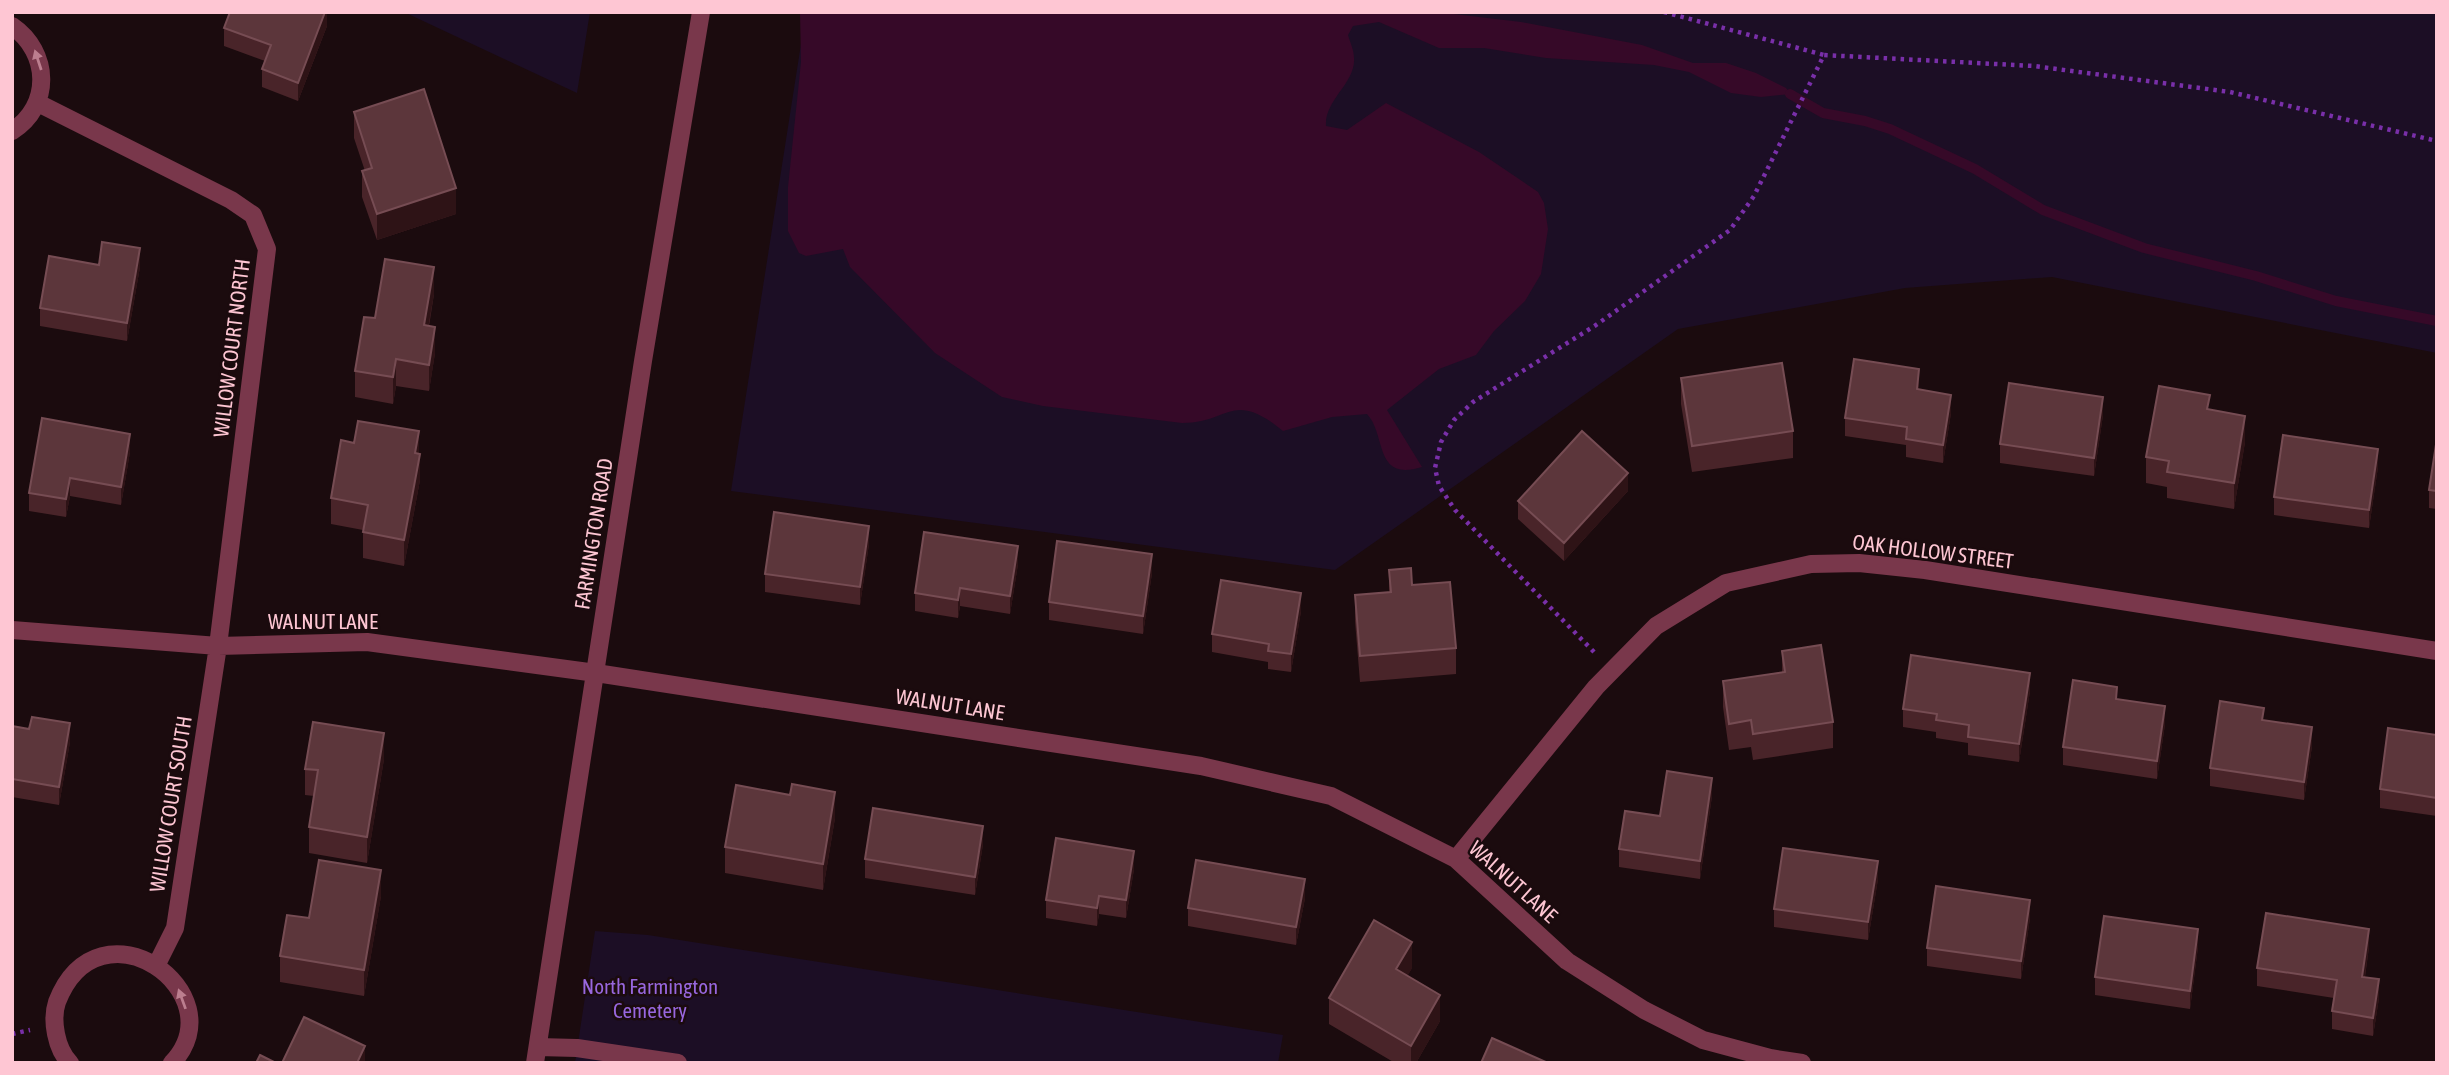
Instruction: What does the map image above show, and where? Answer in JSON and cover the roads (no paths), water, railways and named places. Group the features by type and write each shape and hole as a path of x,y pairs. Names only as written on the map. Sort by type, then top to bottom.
{"street":[{"name":"FARMINGTON ROAD","path":"536,1055 701,12"},
{"path":"12,26 25,35 38,55 43,79 38,103 24,124 12,131"},
{"name":"WILLOW COURT NORTH","path":"38,103 231,200 253,215 267,248 218,646"},
{"name":"OAK HOLLOW STREET","path":"1456,859 1535,758 1613,669 1656,626 1726,583 1811,564 1859,563 1925,570 2437,651"},
{"name":"WALNUT LANE","path":"12,630 218,646 368,642 596,673 1201,766 1331,796 1456,859 1567,961 1644,1010 1703,1040 1802,1063"},
{"name":"WILLOW COURT SOUTH","path":"157,964 175,928 218,646"},
{"path":"69,1063 56,1035 55,1009 64,985 82,966 106,956 132,955 157,964 176,982 187,1006 187,1032 178,1056 172,1063"},
{"path":"536,1055 577,1048 678,1063"}],"waterway":[{"path":"1790,94 1823,113 1890,129 1975,169 2043,210 2144,248 2256,276 2336,301 2437,321"}],"park label":[{"name":"North Farmington Cemetery","path":"650,999"}]}
